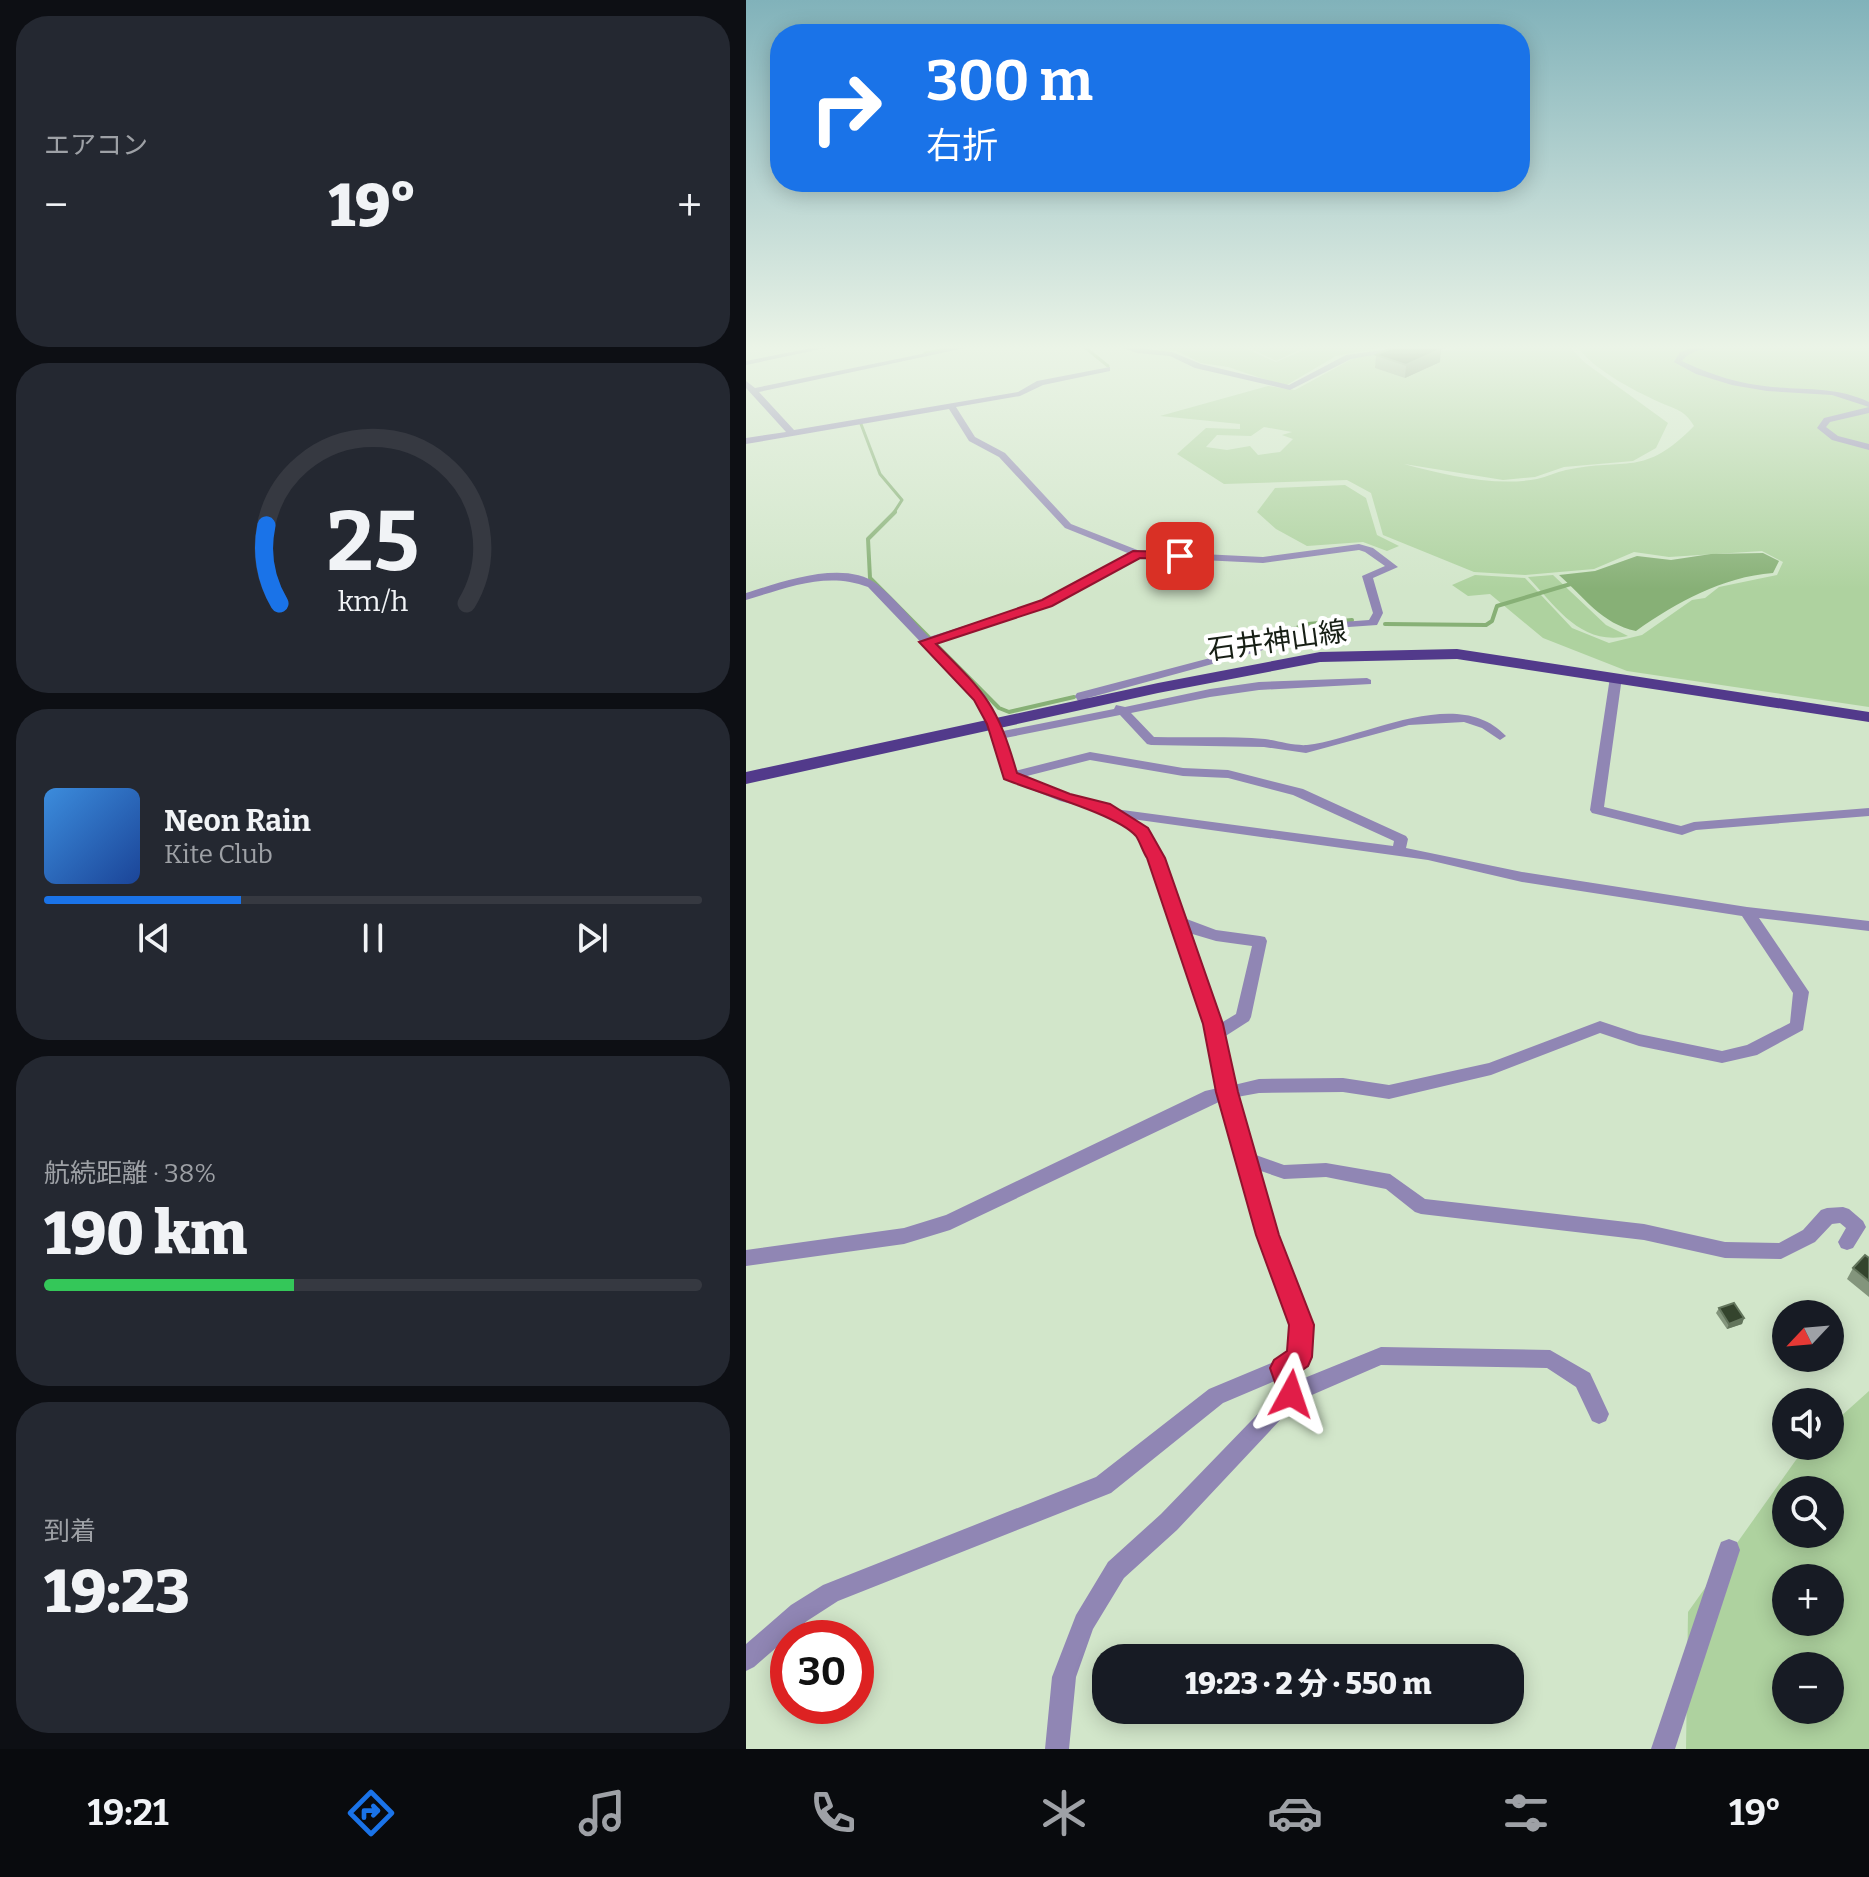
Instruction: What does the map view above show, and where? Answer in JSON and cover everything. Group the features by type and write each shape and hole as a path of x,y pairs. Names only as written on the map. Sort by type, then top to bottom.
{"main road":[{"name":"石井神山線","path":"746,778 997,730 1085,703 1320,657 1457,654 1869,717"}],"street":[{"path":"786,427 792,433"},
{"path":"746,441 831,427"},
{"path":"964,427 972,439 1002,455 1068,526 1138,554 1263,560 1359,547 1369,550 1393,567 1367,576 1378,613 1373,623 1319,626 1256,649 1081,696 1085,703"},
{"path":"1822,427 1835,438 1869,447"},
{"path":"931,641 1047,603 1138,554"},
{"path":"746,597 824,577 862,580 872,585 931,641 981,698 997,730 1010,776"},
{"path":"1616,677 1597,810 1682,831 1694,826 1869,812"},
{"path":"997,730 1259,686 1367,682"},
{"path":"1120,708 1151,741 1264,743 1306,749 1409,721 1465,718 1486,725 1500,736"},
{"path":"1010,776 1090,756 1183,772 1228,774 1298,792 1401,839 1399,851"},
{"path":"746,1659 799,1613 831,1593 1103,1485 1216,1396 1283,1368 1299,1357 1302,1325 1267,1235 1227,1092 1215,1034 1156,858 1142,832 1104,808 1065,798 1010,776"},
{"path":"1107,812 1399,851 1522,877 1747,912 1869,926"},
{"path":"746,1258 904,1236 950,1222 1211,1096 1227,1092 1259,1086 1343,1085 1389,1092 1491,1069 1600,1027 1639,1040 1722,1057 1751,1051 1797,1026 1801,992 1747,912"},
{"path":"1176,920 1194,931 1224,939 1260,941 1243,1017 1215,1034"},
{"path":"1246,1159 1284,1172 1326,1170 1390,1182 1421,1206 1644,1232 1725,1250 1781,1251 1809,1236 1827,1216 1843,1215 1857,1227 1847,1242"},
{"path":"1057,1749 1064,1677 1084,1623 1116,1570 1169,1522 1291,1394 1381,1356 1550,1359 1583,1380 1599,1414"},
{"path":"1283,1368 1291,1394"},
{"path":"1663,1749 1729,1550"}],"shaded area":[{"path":"1240,427 1666,427 1656,448 1633,461 1564,467 1535,477 1503,480 1404,464 1453,476 1505,482 1537,479 1566,470 1634,463 1661,453 1693,427 1869,427 1869,707 1627,671 1543,638 1490,594 1468,596 1452,585 1475,575 1525,578 1572,628 1609,643 1642,635 1692,600 1705,598 1719,587 1777,575 1783,562 1762,551 1669,557 1634,552 1594,569 1525,575 1474,572 1383,535 1371,493 1347,480 1224,484 1177,454 1206,428","holes":["1264,427 1292,432 1282,435 1293,439 1280,452 1258,455 1250,446 1227,450 1206,447 1217,435 1251,436"]},
{"path":"1345,485 1366,498 1377,535 1399,546 1387,551 1363,542 1307,546 1276,529 1257,512 1275,488"},
{"path":"1763,553 1779,561 1773,573 1718,585 1668,610 1636,631 1603,616 1559,575 1595,571 1637,556 1671,560 1711,554"},
{"path":"1553,575 1606,625 1628,636 1611,638 1597,635 1571,622 1528,577"},
{"path":"1869,1391 1869,1749 1686,1749 1688,1612 1772,1494 1772,1548 1844,1548 1844,1476 1785,1476 1796,1460 1844,1460 1844,1413"}],"building":[{"path":"1865,1255 1869,1258 1869,1281 1853,1268"},
{"path":"1734,1303 1744,1318 1729,1324 1719,1308"}],"waterway":[{"path":"862,427 880,474 902,500 893,514"},
{"path":"893,514 868,539 870,578 999,708 1009,712 1074,697"},
{"path":"1385,624 1486,625 1492,621 1497,606 1574,583"},
{"path":"1230,651 1308,624 1352,620"}],"route":[{"path":"1180,556 1138,554 1047,603 926,642 981,698 995,724 1010,776 1065,798 1104,808 1142,832 1156,858 1190,965 1213,1024 1227,1092 1267,1235 1302,1325 1303,1341 1299,1357 1283,1368 1291,1394"}]}
